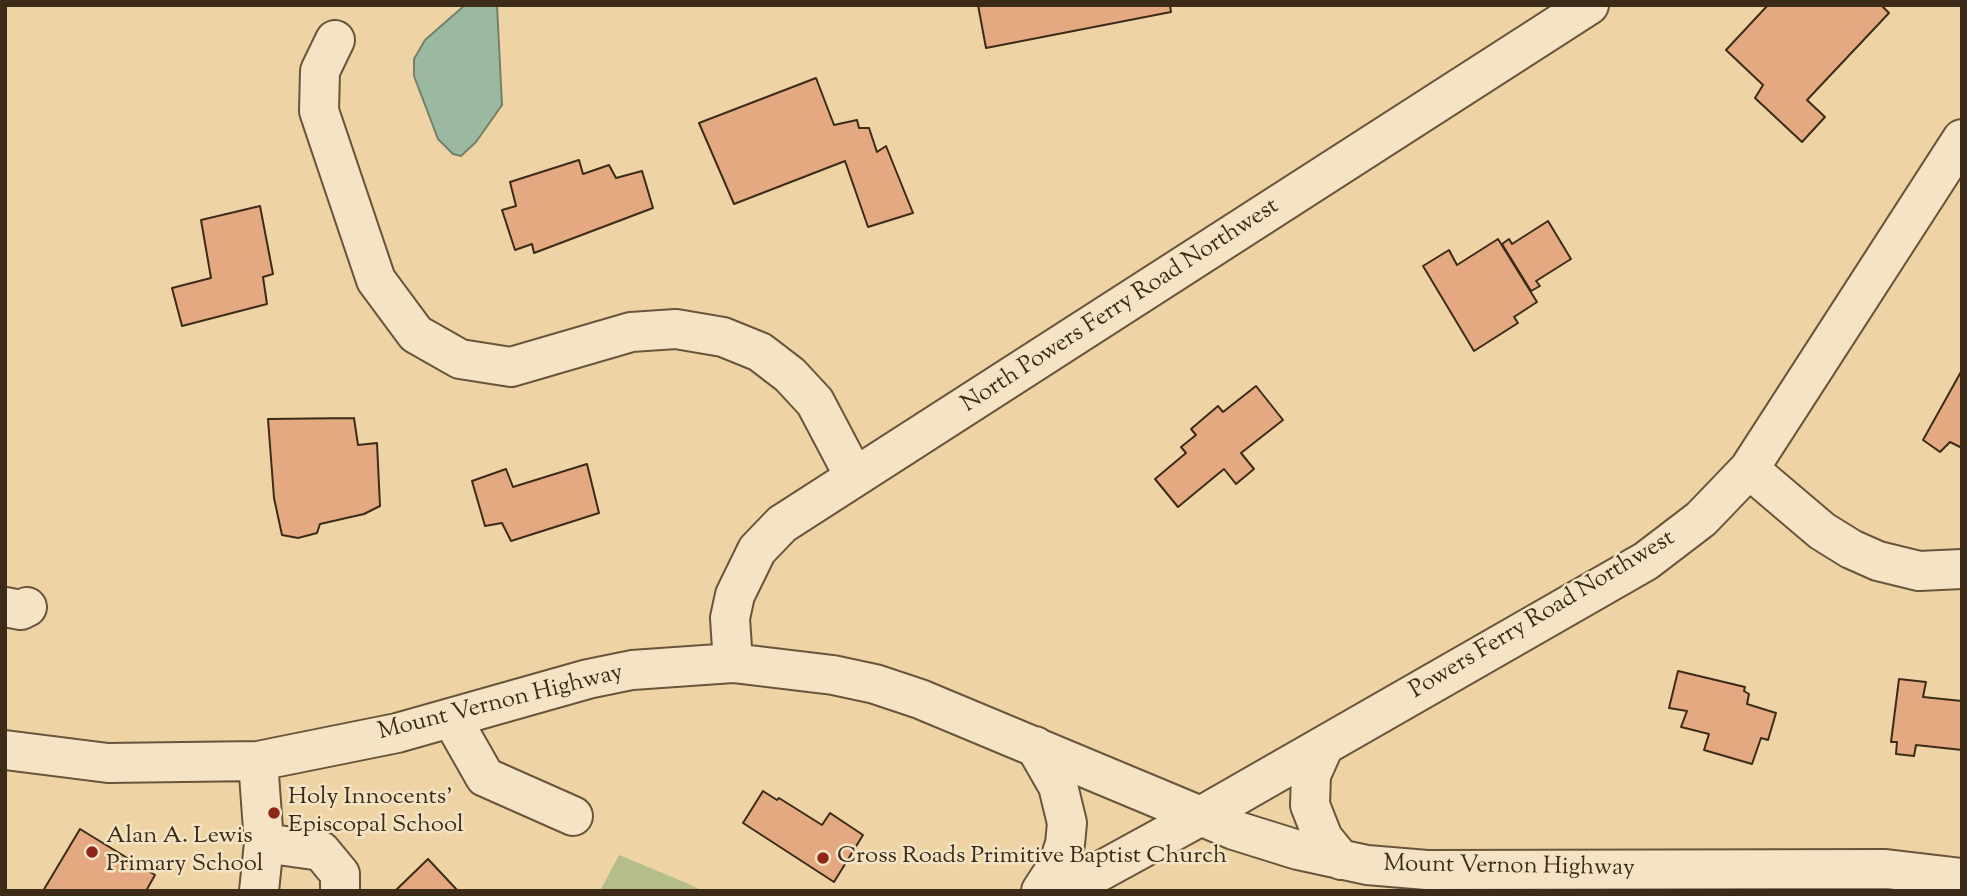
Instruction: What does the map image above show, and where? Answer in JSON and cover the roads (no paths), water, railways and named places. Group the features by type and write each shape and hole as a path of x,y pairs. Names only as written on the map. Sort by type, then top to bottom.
{"street":[{"name":"North Powers Ferry Road Northwest","path":"733,663 730,618 735,595 757,550 782,524 1589,5"},
{"path":"335,40 320,71 319,111 376,280 416,334 460,359 511,367 631,332 676,329 723,337 760,352 790,375 815,402 854,476"},
{"name":"Powers Ferry Road Northwest","path":"1064,891 1201,816 1646,561 1701,519 1749,469 1962,139"},
{"path":"1749,469 1822,531 1851,549 1878,561 1919,571 1962,569"},
{"name":"Mount Vernon Highway","path":"5,750 108,763 258,761 452,719 621,672 733,663 833,675 875,684 991,728 1267,841 1341,860 1427,870 1841,868 1931,872 1962,878"},
{"path":"452,719 485,777 573,816"},
{"path":"1035,746 1058,786 1067,823 1065,844 1058,865 1041,891"},
{"path":"1324,746 1311,775 1310,805 1323,838 1341,860"},
{"path":"258,761 264,843 259,891"},
{"path":"264,843 321,851 340,874 340,891"}],"place":[{"name":"Holy Innocents' Episcopal School","path":"274,813"},
{"name":"Alan A. Lewis Primary School","path":"92,852"},
{"name":"Cross Roads Primitive Baptist Church","path":"823,858"}]}
